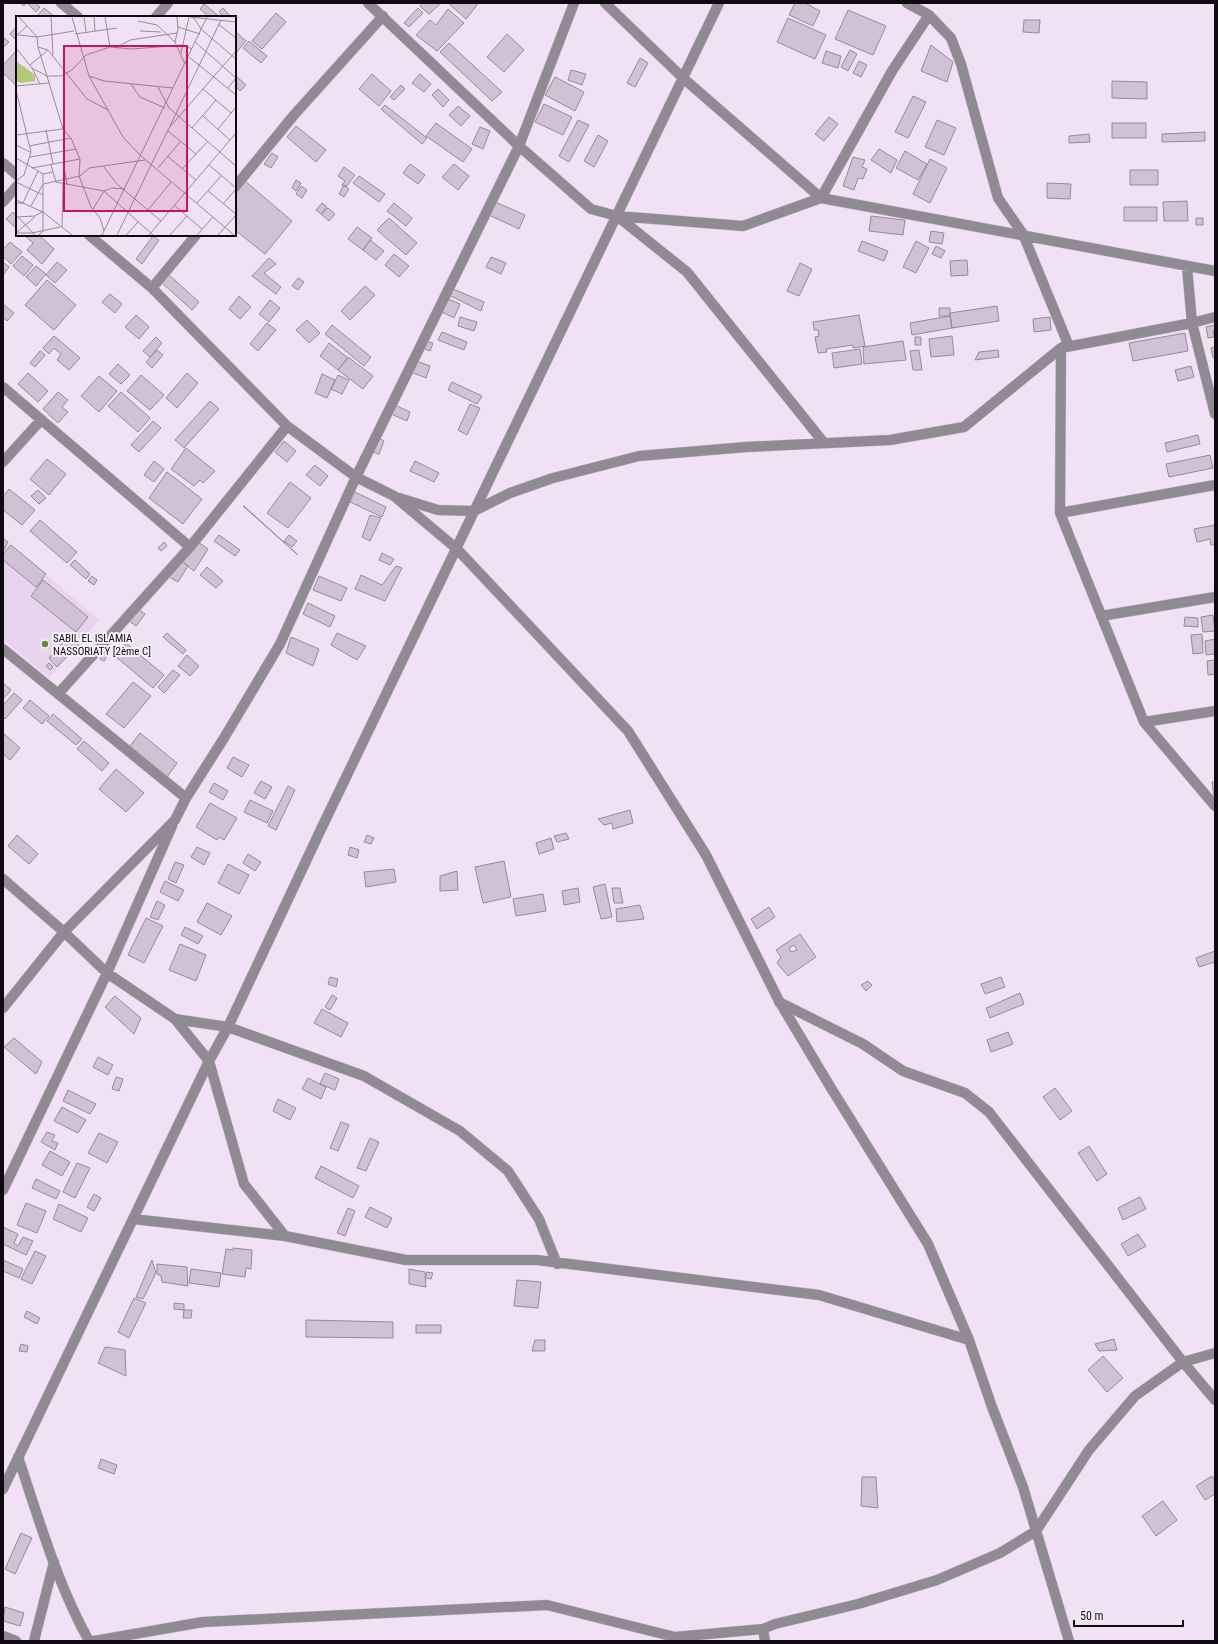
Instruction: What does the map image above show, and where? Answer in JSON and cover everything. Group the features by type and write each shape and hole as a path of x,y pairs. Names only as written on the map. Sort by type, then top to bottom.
{"street":[{"path":"61,3 77,16"},
{"path":"157,16 168,3"},
{"path":"368,3 519,146 592,209 616,216 743,226 821,198 1023,234 1187,267 1215,271"},
{"path":"3,1190 107,973 186,798 280,644 356,477 519,146 574,3"},
{"path":"605,3 683,78 821,198"},
{"path":"3,1489 209,1061 228,1027 322,827 719,3"},
{"path":"90,236 152,288 287,426 356,477 394,496 438,510 474,511 510,493 553,478 639,456 746,447 890,440 964,427 1061,348 1068,344 1023,234 998,198 961,64 951,38 929,15 907,3"},
{"path":"821,198 892,71 929,15"},
{"path":"236,186 294,115 383,16"},
{"path":"3,163 16,174"},
{"path":"3,202 16,187"},
{"path":"616,216 687,272 824,443"},
{"path":"152,288 195,236"},
{"path":"1187,267 1192,323 1215,414"},
{"path":"1061,348 1192,323 1215,317"},
{"path":"1061,348 1060,513 1144,722 1215,806"},
{"path":"3,387 190,547"},
{"path":"3,462 41,420"},
{"path":"58,694 190,547 287,426"},
{"path":"1060,513 1215,485"},
{"path":"394,496 457,549 628,731 706,856 779,1001 928,1244 969,1340 992,1407 1023,1487 1069,1641"},
{"path":"1101,616 1215,597"},
{"path":"3,649 186,798"},
{"path":"1144,722 1215,711"},
{"path":"3,1008 64,932 175,820"},
{"path":"3,879 64,932 107,973 175,1019 209,1061 244,1184 286,1236"},
{"path":"779,1001 863,1044 903,1071 965,1093 990,1112 1183,1362 1215,1400"},
{"path":"175,1019 228,1027 364,1076 460,1131 508,1172 538,1219 557,1264"},
{"path":"133,1219 286,1236 406,1260 537,1260 557,1264 819,1295 969,1340"},
{"path":"94,1641 203,1622 547,1605 671,1639 763,1629 775,1624 858,1604 937,1580 1000,1554 1036,1531 1089,1450 1135,1396 1183,1362 1215,1353"},
{"path":"18,1457 54,1562 74,1614 89,1641"},
{"path":"34,1641 54,1562"},
{"path":"763,1629 765,1641"},
{"path":"3,1636 16,1641"}],"shaded area":[{"path":"3,538 99,620 49,678 3,639"}],"building":[{"path":"20,3 27,3 24,6"},
{"path":"27,3 35,3 40,7 36,12"},
{"path":"423,3 441,3 429,14 420,6"},
{"path":"448,3 474,3 477,5 466,19"},
{"path":"795,3 805,3 820,11 813,26 789,15"},
{"path":"204,4 219,16 208,16 200,9"},
{"path":"44,8 54,16 37,16"},
{"path":"223,8 230,16 223,16 219,12"},
{"path":"418,8 423,13 409,27 404,23"},
{"path":"448,9 464,23 437,51 416,35 430,20 436,25"},
{"path":"848,10 886,26 873,55 835,39"},
{"path":"276,13 286,22 262,49 252,41"},
{"path":"788,18 826,35 815,59 777,42"},
{"path":"1024,20 1040,20 1039,33 1023,32"},
{"path":"16,27 16,40 10,34"},
{"path":"237,33 246,41 236,53"},
{"path":"507,34 524,50 504,72 487,57"},
{"path":"3,37 9,42 3,48"},
{"path":"249,41 267,56 261,63 243,48"},
{"path":"449,43 502,92 492,101 440,52"},
{"path":"931,45 953,62 947,82 921,71"},
{"path":"850,50 857,54 848,71 841,67"},
{"path":"16,51 16,85 3,73 3,65"},
{"path":"826,51 841,56 838,68 822,63"},
{"path":"640,58 648,63 635,87 627,83"},
{"path":"859,61 867,65 861,77 853,73"},
{"path":"571,70 586,74 582,85 568,80"},
{"path":"372,74 391,91 379,106 359,89"},
{"path":"420,74 431,84 424,92 412,83"},
{"path":"236,76 246,85 240,91 236,87"},
{"path":"555,77 584,92 575,111 545,95"},
{"path":"1112,81 1147,82 1147,99 1112,98"},
{"path":"401,85 405,89 394,100 390,97"},
{"path":"438,89 449,100 443,107 432,95"},
{"path":"913,96 926,102 908,138 895,132"},
{"path":"544,104 572,117 563,135 535,122"},
{"path":"385,105 427,138 422,144 381,109"},
{"path":"458,106 470,116 461,126 449,115"},
{"path":"829,117 838,124 824,141 815,134"},
{"path":"578,120 589,125 569,162 559,156"},
{"path":"937,120 956,128 944,155 925,147"},
{"path":"436,123 472,149 463,162 426,136"},
{"path":"1112,123 1146,123 1146,138 1112,138"},
{"path":"296,126 326,150 316,162 287,137"},
{"path":"480,127 490,131 483,149 472,144"},
{"path":"1205,132 1205,141 1162,142 1162,134"},
{"path":"1089,134 1090,142 1069,143 1069,136"},
{"path":"598,135 608,141 594,167 584,161"},
{"path":"879,149 897,160 891,173 871,160"},
{"path":"905,151 927,164 918,180 896,168"},
{"path":"272,153 278,157 271,168 264,164"},
{"path":"853,157 865,160 862,167 867,169 863,179 858,178 854,190 843,186"},
{"path":"930,159 947,168 930,203 913,194"},
{"path":"410,164 425,175 418,184 403,173"},
{"path":"454,164 469,176 458,190 442,177"},
{"path":"344,167 355,175 346,187 342,185 345,181 338,176"},
{"path":"1130,170 1158,170 1158,185 1130,185"},
{"path":"359,176 385,194 379,202 353,183"},
{"path":"296,180 301,183 296,191 292,188"},
{"path":"245,181 292,221 265,254 236,231 236,192"},
{"path":"1047,183 1071,184 1070,199 1047,198"},
{"path":"344,185 349,189 344,197 339,194"},
{"path":"301,186 307,190 302,198 296,194"},
{"path":"1187,201 1188,221 1164,221 1163,202"},
{"path":"495,202 525,215 519,229 489,215"},
{"path":"322,203 327,207 321,214 316,210"},
{"path":"394,203 412,218 406,226 387,211"},
{"path":"1124,207 1157,207 1157,221 1124,221"},
{"path":"328,208 335,214 329,221 321,214"},
{"path":"13,212 16,215 16,228 6,219"},
{"path":"871,216 905,220 903,235 869,231"},
{"path":"389,218 417,243 406,255 377,230"},
{"path":"1196,218 1203,218 1203,225 1196,225"},
{"path":"357,227 372,238 363,250 348,239"},
{"path":"931,231 944,233 942,244 929,242"},
{"path":"25,236 40,236 54,249 42,264 27,250 33,243"},
{"path":"153,236 159,240 142,264 136,259"},
{"path":"370,240 384,251 376,260 363,250"},
{"path":"862,241 888,251 884,261 858,251"},
{"path":"916,241 929,248 916,273 903,267"},
{"path":"10,242 22,252 11,264 3,256 3,249"},
{"path":"936,246 945,251 941,258 932,254"},
{"path":"394,254 409,266 399,277 385,265"},
{"path":"22,256 33,265 24,276 13,266"},
{"path":"491,257 506,263 501,274 486,267"},
{"path":"269,258 276,264 264,273 281,287 276,294 252,276"},
{"path":"967,260 968,275 951,276 950,261"},
{"path":"3,262 9,267 3,275"},
{"path":"57,262 67,270 55,283 46,275"},
{"path":"800,263 812,269 799,296 787,291"},
{"path":"36,266 46,274 36,286 26,277"},
{"path":"168,274 199,302 192,310 161,282"},
{"path":"298,278 304,282 298,290 292,286"},
{"path":"47,280 76,305 54,330 25,305"},
{"path":"365,286 375,295 350,320 341,311"},
{"path":"453,289 484,302 481,311 449,295"},
{"path":"110,294 122,304 115,313 102,302"},
{"path":"239,296 251,307 240,319 229,309"},
{"path":"448,299 460,304 454,318 442,312"},
{"path":"270,300 280,308 269,322 259,314"},
{"path":"3,304 14,313 7,321 3,317"},
{"path":"997,306 999,321 952,328 950,313"},
{"path":"939,308 950,308 950,316 939,316"},
{"path":"136,315 149,327 139,339 125,327"},
{"path":"859,315 865,346 853,348 853,345 826,349 827,352 818,353 815,337 819,336 818,330 814,330 813,322"},
{"path":"950,316 952,328 912,335 910,323"},
{"path":"460,317 477,322 474,331 458,326"},
{"path":"1050,317 1051,330 1034,332 1033,319"},
{"path":"307,320 320,333 309,343 296,330"},
{"path":"267,323 276,330 258,351 250,344"},
{"path":"332,325 371,357 364,366 325,334"},
{"path":"1215,325 1215,331 1213,331 1214,337 1208,338 1206,327"},
{"path":"442,332 467,342 464,350 438,340"},
{"path":"1185,333 1188,351 1133,361 1129,343"},
{"path":"54,336 80,358 69,370 57,360 61,354 54,348 49,354 43,348"},
{"path":"952,336 954,355 931,357 929,339"},
{"path":"156,337 162,343 150,357 143,351"},
{"path":"915,337 921,337 921,345 915,345"},
{"path":"425,341 433,343 430,351 423,348"},
{"path":"903,341 906,360 864,364 863,347"},
{"path":"329,343 348,358 338,370 320,356"},
{"path":"1215,347 1215,357 1213,358 1211,348"},
{"path":"860,349 862,364 834,368 832,353"},
{"path":"157,350 163,355 152,368 146,362"},
{"path":"919,350 922,370 913,370 910,351"},
{"path":"998,350 999,357 975,360 979,352"},
{"path":"40,351 45,355 35,367 30,363"},
{"path":"348,357 373,376 363,389 338,370"},
{"path":"416,361 430,366 426,378 411,372"},
{"path":"118,364 130,375 121,384 109,374"},
{"path":"1191,366 1194,377 1178,381 1175,370"},
{"path":"28,373 48,391 38,402 18,384"},
{"path":"187,373 198,383 177,408 166,398"},
{"path":"322,374 335,380 327,398 315,393"},
{"path":"141,375 164,395 150,410 127,391"},
{"path":"338,375 349,380 342,394 331,389"},
{"path":"99,376 117,391 99,412 81,396"},
{"path":"452,382 482,396 477,404 448,390"},
{"path":"58,392 68,400 62,407 68,412 58,423 43,409"},
{"path":"121,392 150,418 138,432 108,406"},
{"path":"210,401 219,409 184,448 175,440"},
{"path":"470,404 480,408 467,435 458,430"},
{"path":"395,405 410,412 407,421 391,414"},
{"path":"153,421 161,428 139,452 131,445"},
{"path":"1198,435 1200,444 1167,452 1165,443"},
{"path":"379,438 384,441 379,454 373,452"},
{"path":"284,441 296,451 287,462 275,452"},
{"path":"186,448 215,471 203,483 200,480 194,486 171,469"},
{"path":"1210,455 1213,468 1169,477 1166,464"},
{"path":"47,459 66,474 49,495 30,479"},
{"path":"154,461 164,469 154,482 144,475"},
{"path":"415,461 439,473 434,482 410,471"},
{"path":"315,465 328,476 320,486 306,475"},
{"path":"167,472 202,499 183,524 149,498"},
{"path":"290,482 311,498 288,528 267,513"},
{"path":"9,489 35,510 22,525 3,510 3,497"},
{"path":"38,490 46,498 39,504 31,496"},
{"path":"355,492 386,507 382,517 350,502"},
{"path":"243,506 244,506 298,555"},
{"path":"370,515 381,518 370,541 362,537"},
{"path":"40,520 77,552 67,563 30,531"},
{"path":"1215,525 1215,545 1211,545 1210,539 1197,542 1194,529"},
{"path":"219,535 240,550 235,556 214,541"},
{"path":"289,535 297,541 292,547 284,541"},
{"path":"3,538 8,542 3,551"},
{"path":"164,542 167,546 161,551 158,548"},
{"path":"198,542 208,549 194,571 183,562"},
{"path":"11,545 46,574 36,587 3,560 3,554"},
{"path":"382,553 394,559 390,565 379,560"},
{"path":"75,560 90,574 86,579 70,565"},
{"path":"180,560 188,566 178,582 169,577"},
{"path":"396,566 402,568 385,601 355,589 361,575 382,585"},
{"path":"207,567 223,581 216,588 200,575"},
{"path":"92,576 97,580 94,585 88,581"},
{"path":"319,576 347,588 341,601 313,590"},
{"path":"43,580 88,617 76,632 31,596"},
{"path":"308,603 335,616 330,627 303,614"},
{"path":"138,609 145,614 136,626 129,621"},
{"path":"1213,615 1215,631 1203,632 1201,617"},
{"path":"1185,617 1198,618 1198,627 1184,626"},
{"path":"167,633 186,650 183,654 163,637"},
{"path":"337,633 366,646 357,660 331,645"},
{"path":"71,634 80,643 57,667 49,658"},
{"path":"1202,634 1203,653 1193,654 1191,635"},
{"path":"291,637 319,649 313,666 286,653"},
{"path":"1215,639 1215,654 1206,655 1205,641"},
{"path":"126,643 164,675 153,688 115,656"},
{"path":"105,651 109,653 104,661 100,659"},
{"path":"187,655 199,666 190,676 178,666"},
{"path":"1215,660 1215,674 1208,675 1207,661"},
{"path":"49,663 53,667 50,670 46,666"},
{"path":"173,670 180,675 164,693 158,687"},
{"path":"133,682 151,696 124,728 106,714"},
{"path":"3,683 11,690 3,699"},
{"path":"14,693 22,700 5,719 3,717 3,705"},
{"path":"30,700 49,716 42,724 23,708"},
{"path":"53,714 82,739 76,745 47,721"},
{"path":"3,733 20,748 10,760 3,754"},
{"path":"140,733 177,763 167,777 130,746"},
{"path":"84,741 109,763 102,771 77,749"},
{"path":"233,757 249,765 242,777 227,768"},
{"path":"116,769 144,793 126,812 99,789"},
{"path":"261,781 272,787 265,799 254,793"},
{"path":"1212,782 1215,782 1215,805"},
{"path":"214,783 228,791 223,800 209,792"},
{"path":"288,786 295,790 276,830 268,826"},
{"path":"250,800 273,811 267,823 244,812"},
{"path":"210,803 237,818 224,840 219,837 217,840 196,827"},
{"path":"630,810 633,823 613,829 612,823 604,825 598,819"},
{"path":"566,833 569,839 557,842 554,836"},
{"path":"17,835 38,854 29,864 8,846"},
{"path":"367,835 374,838 371,844 364,842"},
{"path":"551,838 554,849 539,854 536,843"},
{"path":"197,847 210,853 204,865 191,857"},
{"path":"350,847 359,850 357,858 348,855"},
{"path":"248,854 261,862 255,871 243,863"},
{"path":"504,861 511,897 483,903 475,867"},
{"path":"175,862 184,865 176,883 168,879"},
{"path":"228,864 249,875 239,894 218,883"},
{"path":"394,869 396,882 366,887 364,872"},
{"path":"457,871 458,890 440,891 440,876"},
{"path":"165,881 184,890 178,901 160,892"},
{"path":"605,884 612,917 601,919 593,887"},
{"path":"578,888 580,902 564,905 562,891"},
{"path":"612,888 620,888 623,903 614,903"},
{"path":"543,894 546,911 516,916 513,899"},
{"path":"157,901 165,905 158,920 150,917"},
{"path":"207,903 232,916 221,935 197,922"},
{"path":"640,905 644,919 617,922 616,909"},
{"path":"769,907 775,917 757,929 751,919"},
{"path":"146,918 163,926 144,963 128,955"},
{"path":"185,927 203,936 198,944 181,935"},
{"path":"800,934 816,957 788,976 777,963 781,957 776,950","holes":["794,945 797,950 791,952 789,948"]},
{"path":"180,944 206,955 196,981 169,970"},
{"path":"1215,951 1215,962 1199,967 1196,958"},
{"path":"330,977 338,979 336,987 328,984"},
{"path":"1001,977 1005,987 985,994 981,984"},
{"path":"868,981 872,985 866,991 861,985"},
{"path":"1020,993 1024,1004 990,1018 986,1008"},
{"path":"332,995 337,998 330,1010 325,1007"},
{"path":"115,996 141,1018 134,1034 105,1007"},
{"path":"322,1009 348,1023 341,1037 314,1023"},
{"path":"1008,1032 1013,1044 991,1052 987,1040"},
{"path":"14,1038 42,1062 36,1074 4,1047"},
{"path":"98,1057 113,1065 108,1075 93,1067"},
{"path":"325,1073 339,1079 335,1090 320,1084"},
{"path":"116,1077 123,1079 119,1091 112,1089"},
{"path":"308,1078 326,1087 321,1099 302,1089"},
{"path":"1055,1088 1072,1111 1060,1120 1043,1097"},
{"path":"68,1090 96,1104 90,1114 63,1101"},
{"path":"278,1099 296,1108 290,1120 273,1111"},
{"path":"62,1107 86,1120 78,1133 54,1121"},
{"path":"341,1122 349,1125 338,1151 330,1148"},
{"path":"47,1132 55,1135 52,1141 58,1143 55,1150 41,1142"},
{"path":"99,1133 118,1142 107,1163 88,1153"},
{"path":"370,1138 379,1142 366,1171 357,1168"},
{"path":"1089,1146 1107,1174 1097,1181 1078,1153"},
{"path":"50,1151 70,1162 62,1176 42,1165"},
{"path":"77,1163 90,1168 75,1198 63,1192"},
{"path":"321,1166 359,1186 353,1198 315,1178"},
{"path":"36,1179 60,1191 56,1199 32,1188"},
{"path":"94,1194 101,1198 94,1211 87,1207"},
{"path":"1140,1197 1146,1209 1123,1220 1118,1208"},
{"path":"26,1203 46,1211 37,1233 17,1225"},
{"path":"59,1204 88,1218 81,1232 53,1219"},
{"path":"370,1207 392,1218 387,1228 365,1217"},
{"path":"348,1208 355,1211 345,1236 337,1233"},
{"path":"3,1227 18,1234 14,1243 18,1246 23,1237 33,1241 26,1255 3,1244"},
{"path":"1138,1234 1146,1246 1128,1256 1121,1244"},
{"path":"233,1248 252,1250 251,1269 246,1268 245,1277 222,1274 226,1249 233,1250"},
{"path":"35,1251 46,1256 32,1284 21,1279"},
{"path":"3,1260 23,1269 19,1278 3,1271"},
{"path":"152,1260 156,1273 143,1299 136,1297"},
{"path":"157,1264 187,1267 188,1286 162,1282 161,1276 157,1274"},
{"path":"191,1269 221,1273 219,1287 189,1283"},
{"path":"409,1269 425,1272 426,1287 409,1284"},
{"path":"427,1272 433,1273 431,1279 425,1278"},
{"path":"517,1280 541,1282 538,1308 514,1306"},
{"path":"134,1298 146,1303 129,1338 118,1332"},
{"path":"174,1303 184,1304 184,1310 174,1309"},
{"path":"184,1310 192,1310 191,1318 183,1318"},
{"path":"27,1311 40,1318 37,1324 24,1317"},
{"path":"306,1320 393,1322 393,1338 306,1337"},
{"path":"416,1325 441,1325 441,1333 416,1333"},
{"path":"1114,1339 1117,1350 1099,1351 1095,1344"},
{"path":"535,1340 545,1340 545,1351 532,1351"},
{"path":"21,1344 28,1346 27,1352 19,1351"},
{"path":"105,1347 125,1350 126,1376 98,1363"},
{"path":"1103,1356 1123,1378 1107,1392 1088,1370"},
{"path":"101,1459 117,1465 114,1474 98,1468"},
{"path":"1212,1476 1215,1482 1215,1494 1205,1500 1196,1486"},
{"path":"862,1477 876,1477 878,1508 861,1506"},
{"path":"1163,1501 1177,1520 1156,1536 1142,1516"},
{"path":"21,1533 32,1538 15,1574 5,1569"},
{"path":"5,1607 24,1613 20,1626 3,1621"}],"place":[{"name":"SABIL EL ISLAMIA NASSORIATY [2ème C]","path":"45,644"}]}
